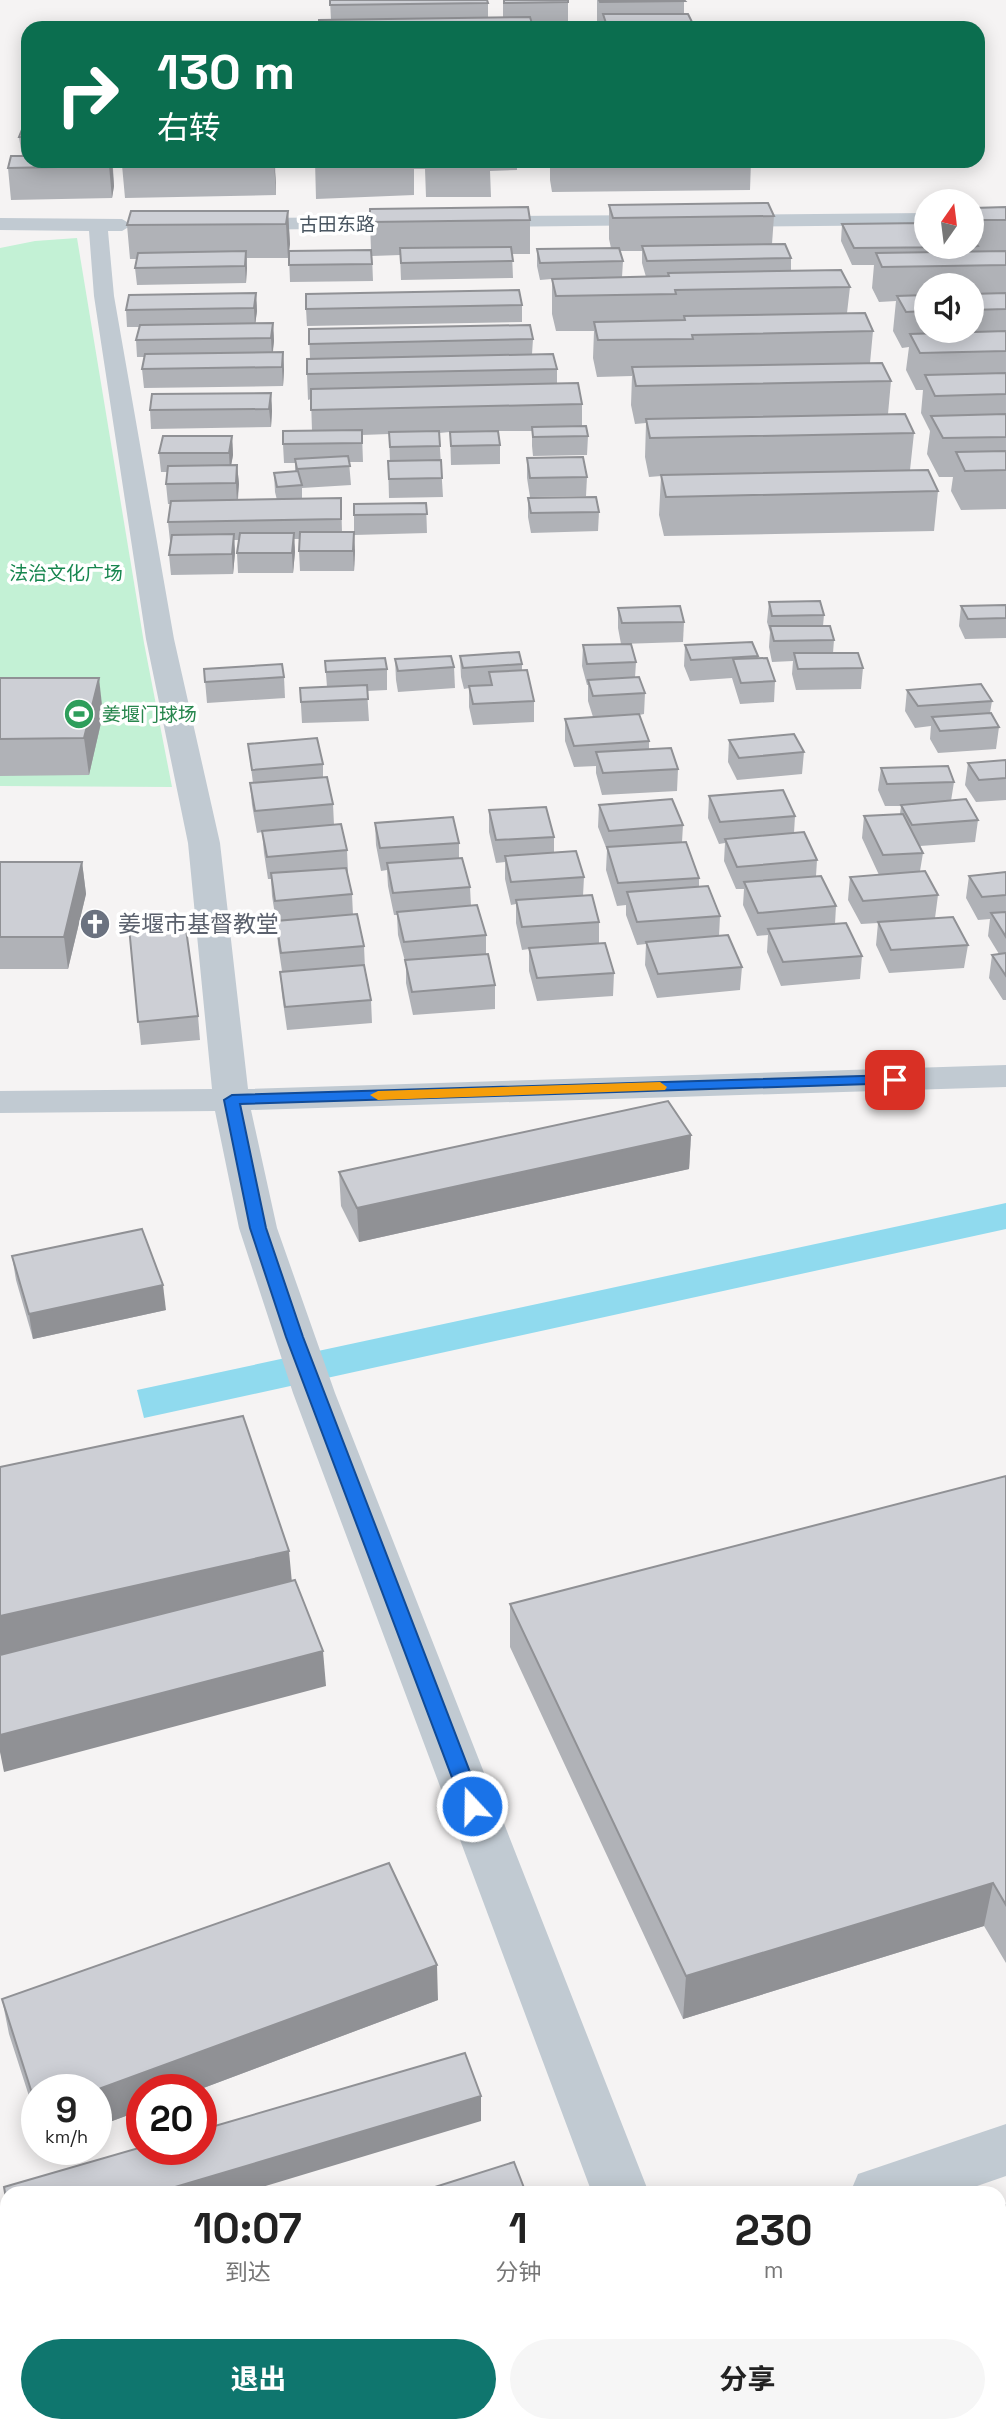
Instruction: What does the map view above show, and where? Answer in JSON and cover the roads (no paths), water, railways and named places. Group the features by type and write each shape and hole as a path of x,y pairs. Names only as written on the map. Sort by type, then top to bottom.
{"street":[{"path":"702,221 914,219"},
{"name":"古田东路","path":"219,224 674,221"},
{"path":"0,224 138,225"},
{"path":"98,225 104,296 160,639 204,844 232,1100 258,1228 314,1393 618,2186"},
{"path":"0,1102 232,1100 1006,1076"},
{"path":"899,2186 1006,2150"}],"water":[{"path":"1006,1203 1006,1229 144,1418 137,1390"}],"place":[{"name":"姜堰门球场","path":"79,714"},
{"name":"姜堰市基督教堂","path":"95,924"}],"park label":[{"name":"法治文化广场","path":"66,573"}]}
